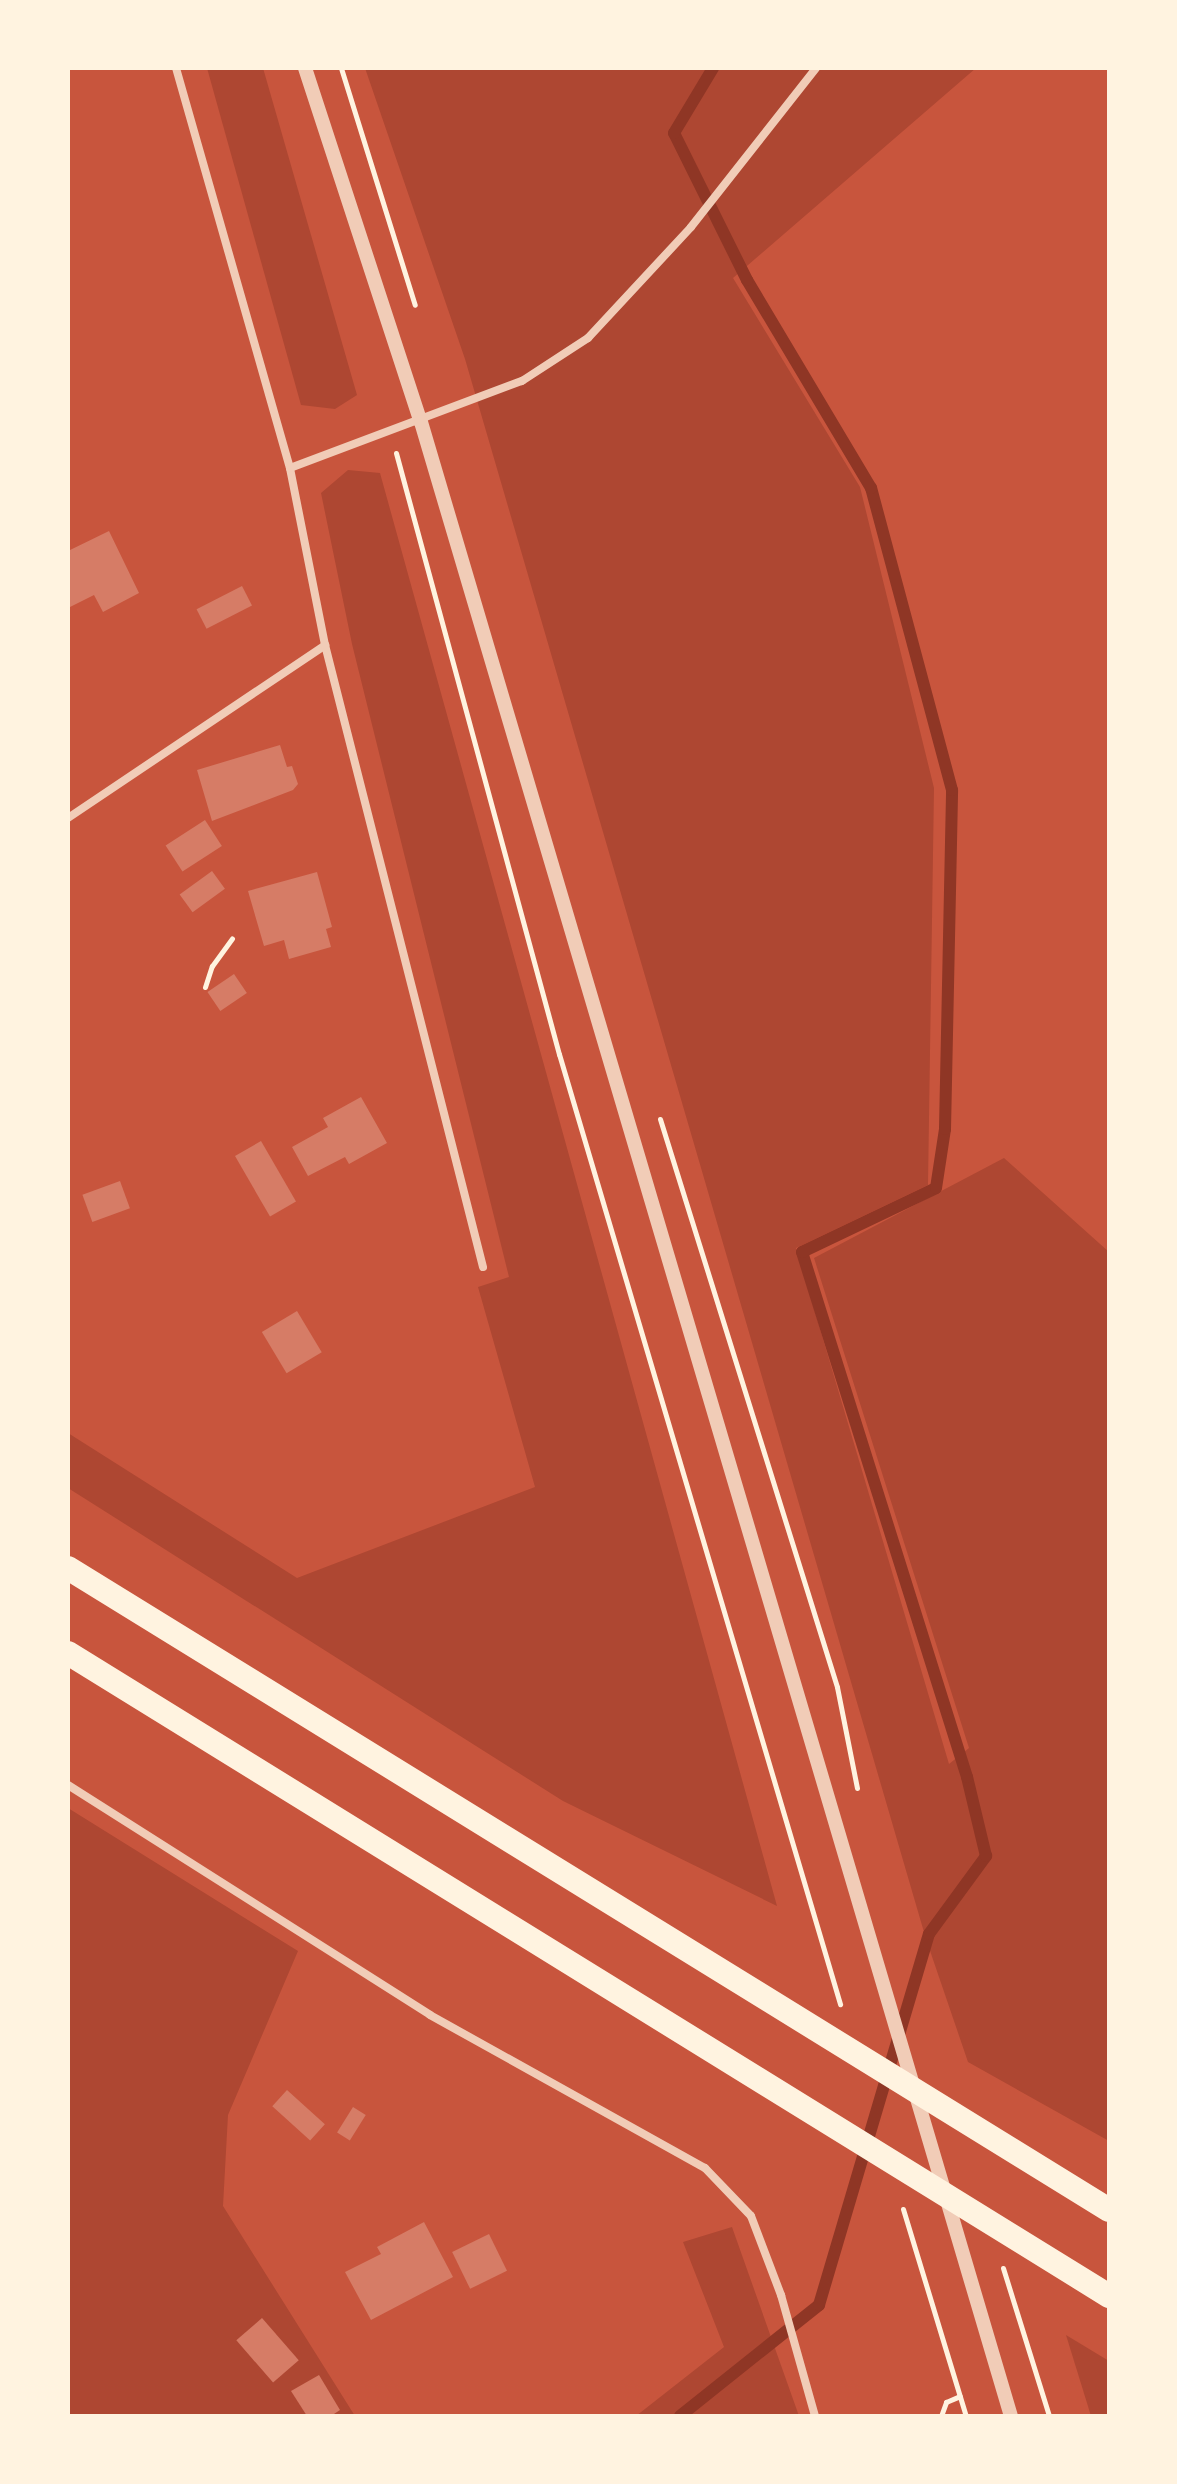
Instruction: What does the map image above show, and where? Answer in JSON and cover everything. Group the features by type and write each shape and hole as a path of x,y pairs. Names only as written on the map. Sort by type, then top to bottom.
{"highway":[{"path":"68,1568 871,2067 1109,2210"},
{"path":"68,1653 1109,2296"}],"street":[{"path":"176,68 290,468 325,645 483,1267"},
{"path":"305,68 421,422 837,1837 1011,2416"},
{"path":"290,468 421,422 522,381 588,338 691,227 816,68"},
{"path":"68,818 325,645"},
{"path":"68,1785 430,2015 653,2134 705,2168 751,2216 781,2295 815,2416"}],"path":[{"path":"390,432 559,1054 794,1856"},
{"path":"205,987 212,966 232,938"},
{"path":"955,2379 966,2416"},
{"path":"941,2416 946,2402 960,2396"}],"shaded area":[{"path":"207,68 263,68 357,395 335,409 301,405"},
{"path":"365,68 976,68 733,278 860,487 934,788 928,1185 796,1248 949,1764 969,1748 814,1258 1004,1158 1109,1252 1109,2141 968,2062 926,1939 465,359"},
{"path":"348,470 380,473 777,1906 563,1801 68,1488 68,1433 297,1578 535,1487 478,1287 509,1277 352,644 321,493"},
{"path":"68,1808 298,1951 228,2115 223,2206 355,2416 68,2416"},
{"path":"732,2227 799,2416 636,2416 724,2347 683,2242"},
{"path":"1066,2335 1109,2361 1109,2416 1091,2416"}],"building":[{"path":"109,531 139,593 103,612 94,595 68,608 68,551"},
{"path":"242,586 252,606 207,629 197,609"},
{"path":"280,745 287,767 292,766 298,784 293,790 212,821 197,770"},
{"path":"205,820 222,846 182,872 166,846"},
{"path":"212,871 225,889 193,912 180,895"},
{"path":"317,872 332,927 326,929 331,947 289,959 284,940 264,946 248,891"},
{"path":"234,974 247,993 220,1011 207,992"},
{"path":"361,1097 387,1143 349,1164 345,1157 308,1176 292,1147 328,1127 323,1118"},
{"path":"261,1141 296,1202 270,1217 235,1156"},
{"path":"120,1181 130,1208 92,1222 82,1195"},
{"path":"297,1311 322,1352 287,1373 262,1332"},
{"path":"287,2090 325,2124 310,2140 272,2106"},
{"path":"353,2107 366,2115 350,2140 337,2132"},
{"path":"424,2222 453,2277 371,2320 345,2272 381,2254 377,2247"},
{"path":"489,2234 507,2271 470,2289 452,2252"},
{"path":"262,2318 299,2360 273,2383 236,2340"},
{"path":"319,2375 340,2410 331,2416 307,2416 291,2391"}],"waterway":[{"path":"680,2416 819,2305 929,1934 986,1856 967,1777 802,1252 936,1188 945,1129 952,790 871,488 747,280 674,133 713,68"}]}
